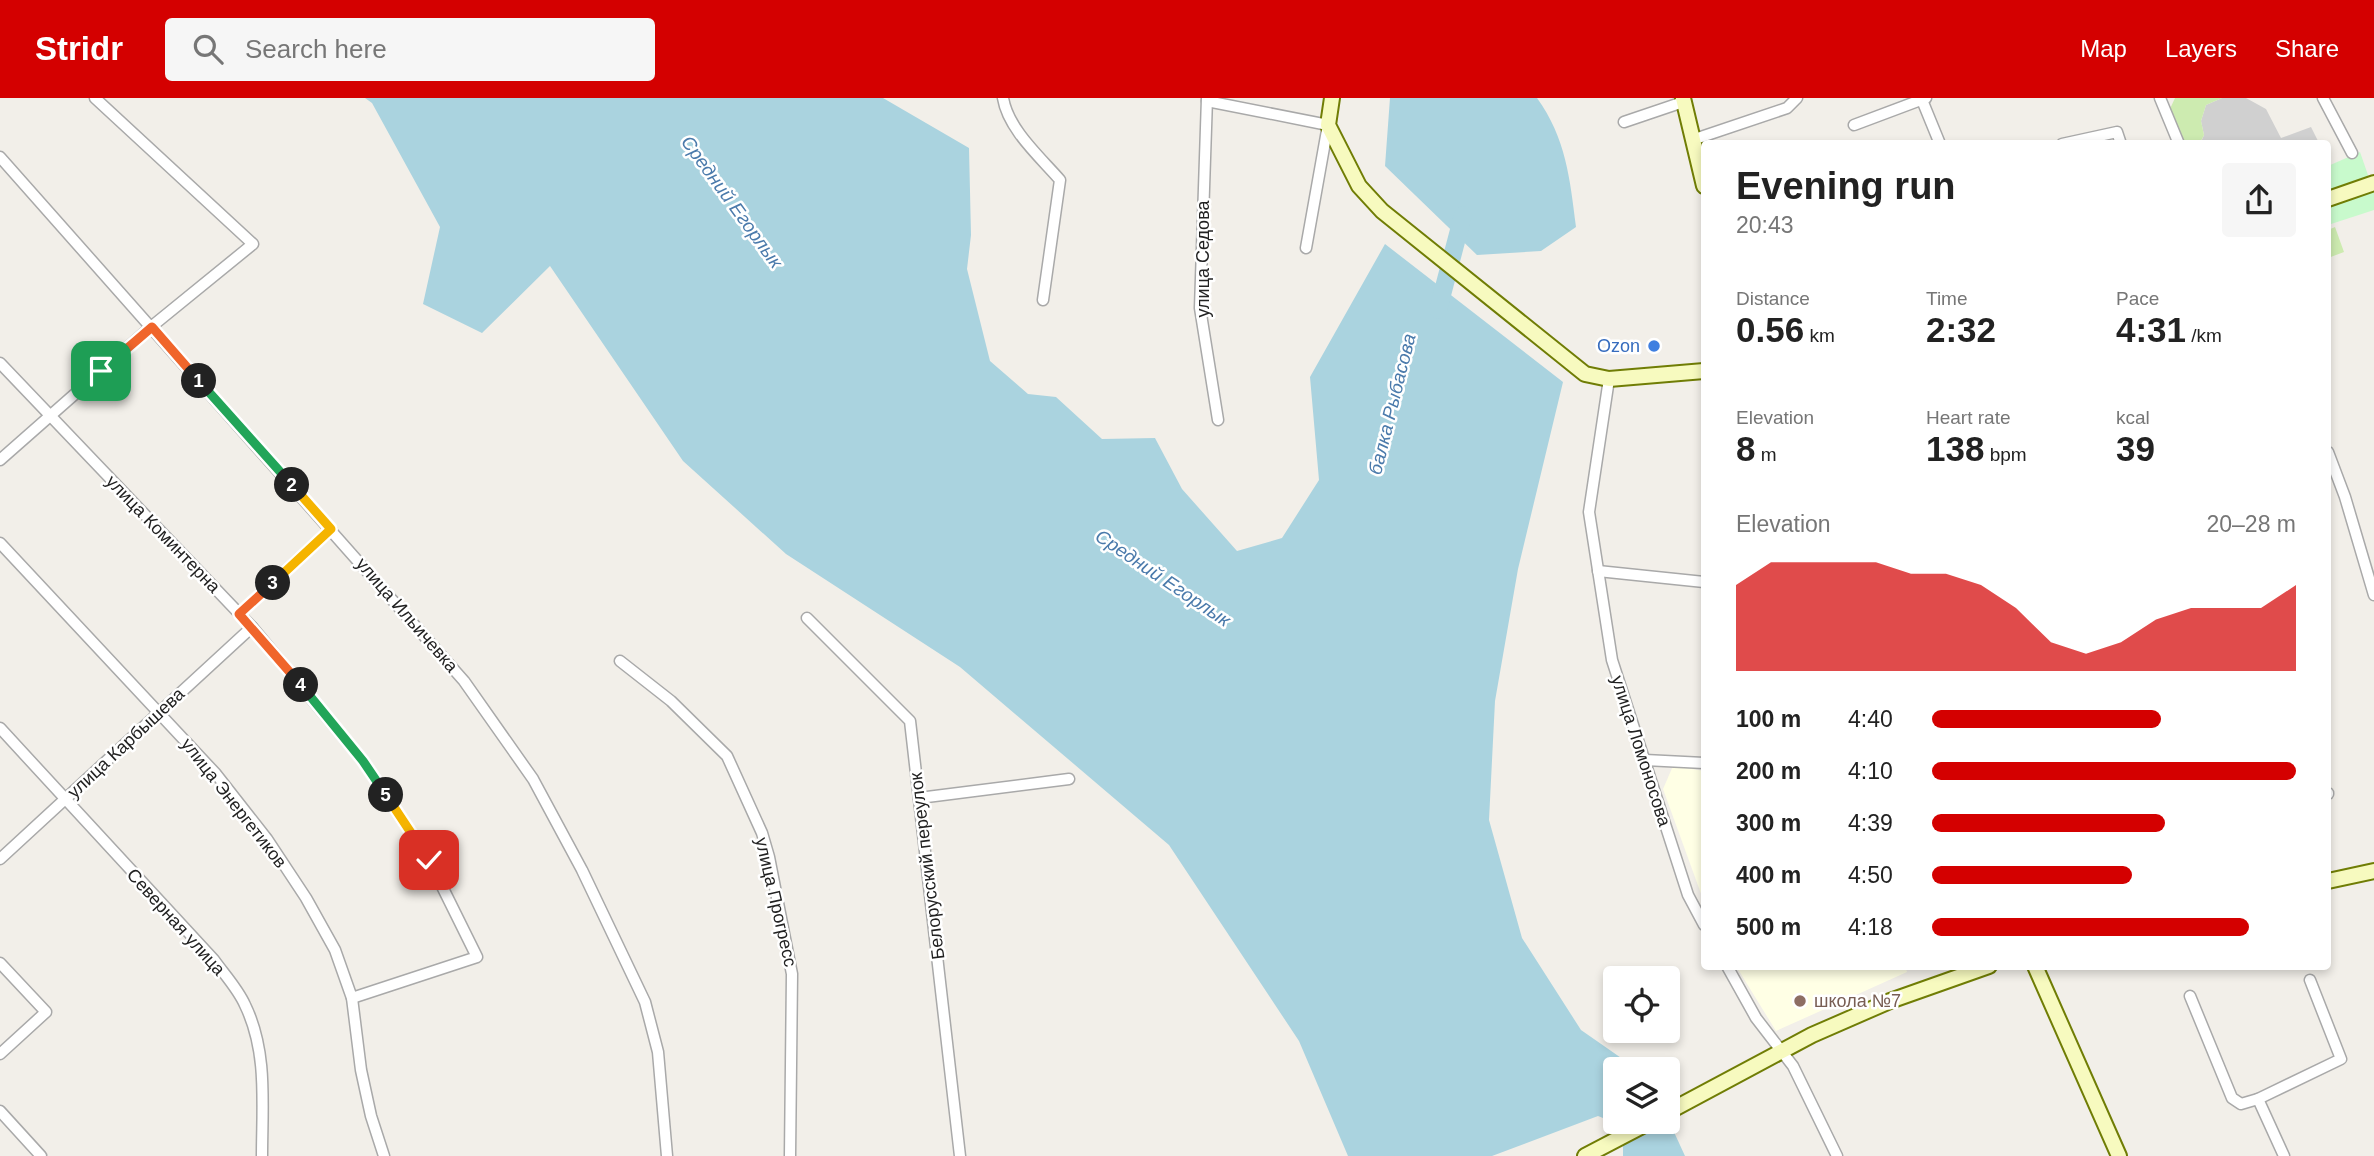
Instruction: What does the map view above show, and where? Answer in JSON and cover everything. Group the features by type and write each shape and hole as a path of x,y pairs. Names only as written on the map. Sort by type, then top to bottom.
{"main road":[{"path":"1332,98 1328,125 1359,186 1382,211 1585,374 1608,379 1701,371"},
{"path":"1683,100 1701,174"},
{"path":"2331,198 2374,183"},
{"path":"2331,880 2374,871"},
{"path":"1680,1105 1821,1031 1890,1001 1978,970"},
{"path":"2037,970 2119,1156"},
{"path":"1585,1156 1627,1134"}],"street":[{"path":"0,460 152,327 253,244 95,98"},
{"path":"1003,98 1005,110 1027,142 1060,180 1043,300"},
{"path":"1692,140 1787,108 1797,98"},
{"path":"2160,98 2177,140"},
{"path":"2323,98 2352,153"},
{"path":"1207,99 1328,125 1306,248"},
{"name":"улица Седова","path":"1207,99 1200,308 1218,420"},
{"path":"1854,125 1924,99 1939,140"},
{"path":"1624,122 1683,100"},
{"path":"2081,140 2116,132 2119,140"},
{"name":"улица Ильичевка","path":"0,157 464,681 540,790 582,870 645,1002 658,1052 667,1156"},
{"name":"улица Коминтерна","path":"0,363 252,627 363,761 429,860 477,957 352,998"},
{"name":"улица Ломоносова","path":"1608,379 1589,512 1612,660 1688,895 1701,919"},
{"path":"2331,460 2374,595"},
{"path":"239,614 331,529"},
{"name":"улица Энергетиков","path":"0,543 216,774 267,839 306,898 335,950 352,998 363,1082 384,1156"},
{"path":"1598,571 1701,582"},
{"name":"Белорусский переулок","path":"807,618 910,721 960,1156"},
{"name":"улица Карбышева","path":"0,859 252,627"},
{"name":"улица Прогресс","path":"621,661 671,701 727,756 762,833 792,974 790,1156"},
{"name":"Северная улица","path":"0,728 214,960 244,1003 258,1036 263,1085 262,1156"},
{"path":"1645,760 1701,763"},
{"path":"919,798 1069,779"},
{"path":"0,963 46,1012 0,1054"},
{"path":"1729,970 1756,1018 1793,1066 1837,1156"},
{"path":"2190,996 2232,1098 2241,1104 2258,1099 2341,1059 2311,980"},
{"path":"2258,1099 2284,1156"},
{"path":"0,1111 41,1156"}],"shaded area":[{"path":"2222,98 2246,98 2266,109 2281,138 2311,127 2318,140 2202,140 2204,135 2201,121 2206,105"},
{"path":"1673,766 1701,771 1701,894 1663,789"},
{"name":"школа №7","path":"1738,970 1906,970 1907,972 1776,1031"}],"green space":[{"path":"2175,98 2222,98 2206,105 2201,121 2204,135 2202,140 2183,140 2169,111"},
{"path":"2360,152 2368,175 2365,179 2331,191 2331,165"},
{"path":"2369,189 2374,191 2374,210 2331,224 2331,203"},
{"path":"2335,227 2344,252 2331,257 2331,229"}],"water":[{"name":"Средний Егорлык","path":"365,98 883,98 969,148 971,235 967,269 990,361 1028,394 1056,397 1102,439 1155,438 1182,489 1237,551 1282,538 1319,480 1310,377 1385,244 1563,382 1518,569 1495,701 1489,820 1522,938 1581,1030 1620,1057 1603,1057 1603,1118 1598,1116 1492,1156 1348,1156 1299,1041 1169,845 960,667 786,554 683,461 550,266 482,333 423,304 440,227 372,103"},
{"path":"1390,98 1537,98 1561,144 1569,176 1576,227 1541,251 1477,255 1385,166"},
{"path":"1618,1134 1675,1134 1685,1156 1623,1156 1623,1144"}],"waterway":[{"name":"балка Рыбасова","path":"1438,310 1463,215"}],"place":[{"name":"Ozon","path":"1654,346"},
{"name":"школа №7","path":"1800,1001"}],"route":[{"path":"101,371 152,327 331,529 239,614 363,761 429,860"}]}
